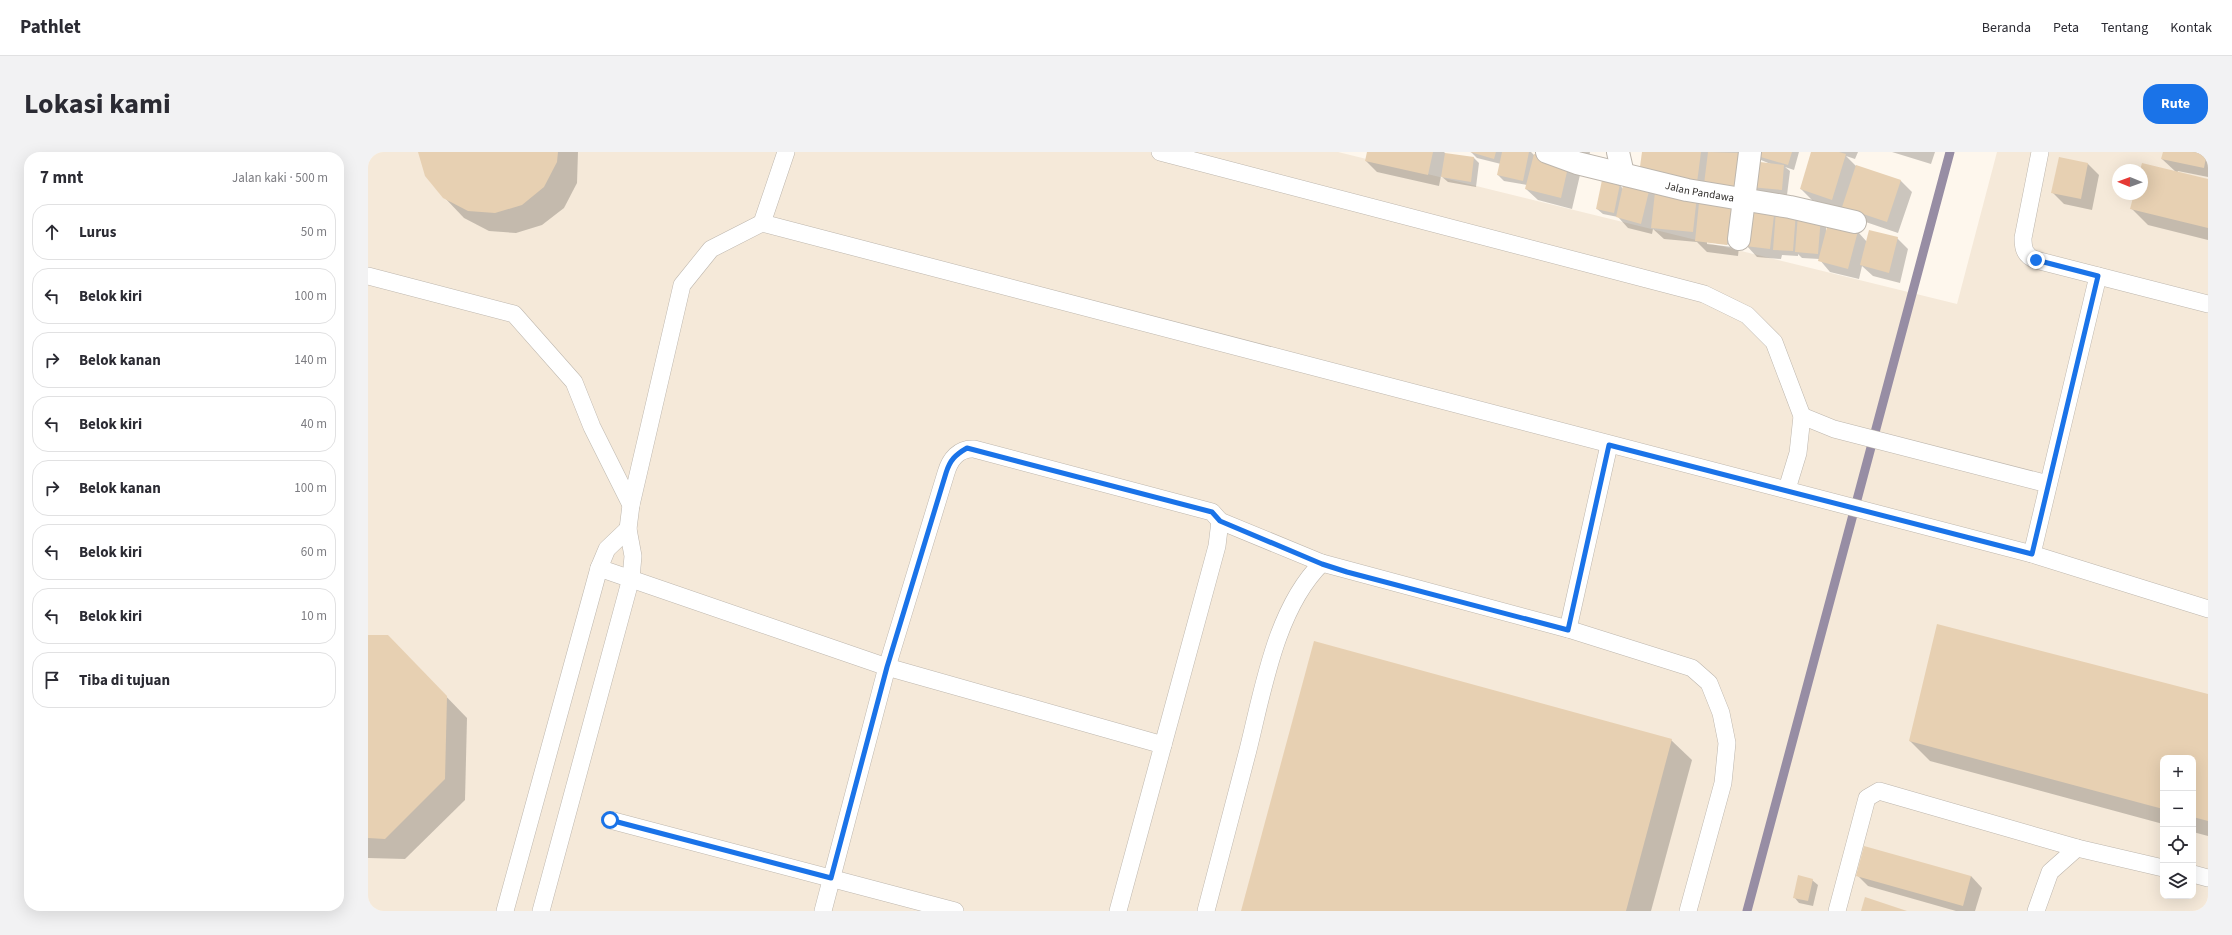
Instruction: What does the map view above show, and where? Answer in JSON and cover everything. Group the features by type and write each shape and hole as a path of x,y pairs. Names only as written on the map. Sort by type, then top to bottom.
{"street":[{"name":"Jalan Pandawa","path":"1547,152 1577,163 1687,190 1790,207 1855,222"},
{"path":"1618,152 1623,174"},
{"path":"1738,239 1750,152"}],"lane":[{"path":"762,223 786,152"},
{"path":"1163,152 1704,294 1747,315 1774,342 1802,416 1793,491"},
{"path":"2040,152 2022,238 2023,247 2027,255 2036,260 2208,304"},
{"path":"541,911 630,578 633,556 628,530 631,505 682,285 711,249 762,223 1609,445 1793,491 2032,554 2208,609"},
{"path":"368,276 514,314 574,382 592,427 631,505"},
{"path":"2032,554 2098,276"},
{"path":"1802,416 1834,429 2048,484"},
{"path":"1568,630 1609,445"},
{"path":"823,911 887,667 949,462 956,454 967,448 1212,512 1220,521 1322,564 1568,630 1692,668 1709,683 1720,713 1727,743 1723,783 1688,911"},
{"path":"1118,911 1217,546 1220,521"},
{"path":"505,911 599,568 607,549 628,530"},
{"path":"1206,911 1274,648 1298,596 1312,573 1322,564"},
{"path":"599,568 887,667 1163,745"},
{"path":"1837,911 1867,798 1879,791 2077,848 2160,867"},
{"path":"610,820 955,911"},
{"path":"2036,911 2050,872 2077,848"},
{"path":"2196,875 2208,878"}],"shaded area":[{"path":"368,152 1338,152 1957,304 1997,152 2208,152 2208,911 368,911"}],"building":[{"path":"418,152 558,152 557,162 544,187 522,205 495,213 468,211 443,198 425,176"},
{"path":"1367,152 1433,152 1428,175 1365,161"},
{"path":"1470,152 1496,152 1494,159"},
{"path":"1502,152 1529,152 1523,181 1497,175"},
{"path":"1642,152 1701,152 1697,183 1639,174"},
{"path":"1708,152 1742,153 1737,189 1704,184"},
{"path":"1755,152 1792,152 1788,165 1754,155"},
{"path":"1811,152 1839,152 1846,154 1832,200 1800,189"},
{"path":"2163,152 2207,152 2204,168 2161,159"},
{"path":"1445,153 1474,157 1471,182 1441,177"},
{"path":"1534,154 1569,163 1561,198 1525,189"},
{"path":"2059,157 2088,163 2081,199 2051,193"},
{"path":"1752,161 1784,165 1782,190 1750,187"},
{"path":"2148,164 2208,179 2208,228 2130,209 2132,200 2148,200"},
{"path":"1856,165 1901,180 1887,222 1842,207"},
{"path":"1602,180 1620,184 1614,213 1596,209"},
{"path":"1624,181 1650,187 1641,224 1616,217"},
{"path":"1655,192 1697,196 1693,232 1651,228"},
{"path":"1699,203 1732,207 1727,245 1695,241"},
{"path":"1750,204 1775,207 1770,249 1745,246"},
{"path":"1776,210 1796,212 1793,251 1773,250"},
{"path":"1798,215 1821,216 1818,254 1795,252"},
{"path":"1828,223 1858,231 1848,269 1818,261"},
{"path":"1869,230 1898,237 1889,273 1860,265"},
{"path":"1937,624 2208,694 2208,821 2196,818 2196,755 2160,755 2160,808 1909,741"},
{"path":"368,635 388,635 447,696 445,779 385,839 368,838"},
{"path":"1314,641 1672,739 1626,911 1241,911"},
{"path":"1864,846 1971,876 1963,906 1856,876"},
{"path":"1798,875 1813,879 1808,901 1793,898"},
{"path":"1865,897 1907,911 1861,911"}],"waterway":[{"path":"1747,911 1950,152"}],"route":[{"path":"610,820 831,878 887,667 949,462 956,454 967,448 1212,512 1220,521 1322,564 1347,572 1568,630 1609,445 2032,554 2098,276 2036,260"}]}
